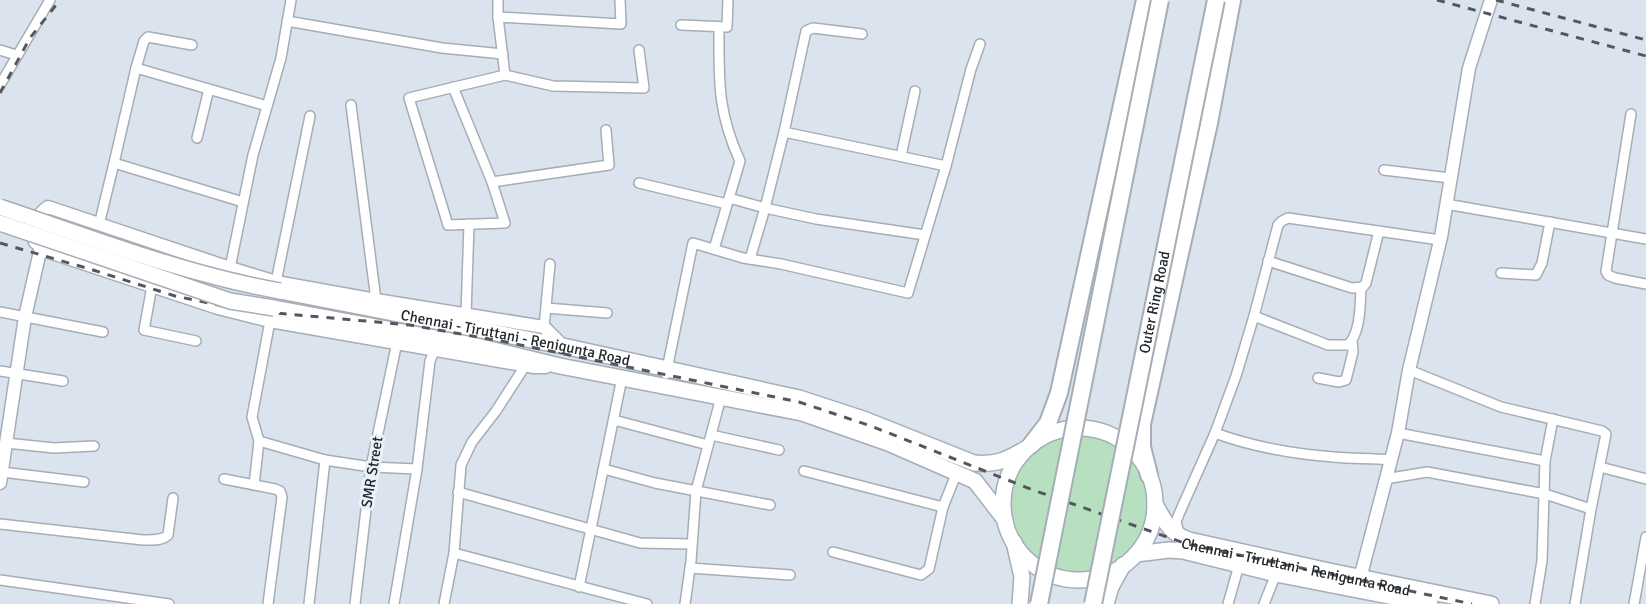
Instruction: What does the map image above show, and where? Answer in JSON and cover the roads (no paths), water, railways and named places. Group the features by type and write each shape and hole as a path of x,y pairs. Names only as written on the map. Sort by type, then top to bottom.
{"highway":[{"path":"1029,447 1048,423 1059,393 1145,0"},
{"path":"1039,604 1160,0"},
{"name":"Outer Ring Road","path":"1093,604 1216,0"},
{"path":"1149,475 1142,447 1142,424 1209,123 1232,0"}],"main road":[{"name":"Chennai - Tiruttani - Renigunta Road","path":"0,207 238,284 278,286 800,398 866,420 974,463 988,464 1005,461 1050,434 1062,430 1101,431 1119,440 1134,452 1149,475 1154,489 1155,504 1150,531 1136,554 1107,574 1084,579 1060,577 1029,560 1014,542 1005,520 1003,504 1005,489 1013,467 1029,447"},
{"name":"Chennai - Tiruttani - Renigunta Road","path":"0,223 272,314 468,344 560,366 802,413 888,443 975,481 1005,520"},
{"name":"Chennai - Tiruttani - Renigunta Road","path":"1155,504 1168,526 1182,538 1425,604"},
{"path":"1014,542 1022,578 1020,604"},
{"name":"Chennai - Tiruttani - Renigunta Road","path":"1136,554 1176,550 1276,574 1491,604"},
{"path":"1109,599 1123,565"}],"street":[{"path":"0,85 50,0"},
{"path":"230,268 253,154 281,58 291,0"},
{"path":"498,0 505,75"},
{"path":"498,17 621,24 620,0"},
{"path":"681,26 727,27 728,0"},
{"path":"1358,584 1398,434 1409,370 1440,240 1467,75 1491,0"},
{"path":"287,21 442,48 502,54"},
{"path":"714,249 740,161 729,136 720,92 719,27"},
{"path":"750,259 784,132 806,31 813,28 862,34"},
{"path":"99,225 144,40 148,37 192,45"},
{"path":"664,385 693,243 750,259 908,293 980,44"},
{"path":"0,50 16,55"},
{"path":"453,87 492,182 504,223 448,225 409,98 453,87 505,75 553,86 644,88 639,50"},
{"path":"136,68 267,106"},
{"path":"197,138 208,89"},
{"path":"901,156 915,91"},
{"path":"351,105 376,300"},
{"path":"1631,114 1606,271 1608,275 1646,284"},
{"path":"278,286 310,116"},
{"path":"492,182 609,165 606,130"},
{"path":"784,132 946,166"},
{"path":"114,163 243,202"},
{"path":"1384,170 1450,178"},
{"path":"639,183 816,219 925,235"},
{"path":"1446,204 1646,239"},
{"path":"560,366 525,366 398,342 272,314 218,308 46,251 35,242 33,228 39,214 48,207 278,286 544,327 563,346"},
{"path":"1182,538 1176,522 1215,433 1236,376 1278,225 1288,218 1440,240"},
{"path":"1501,273 1536,275 1542,263 1550,222"},
{"path":"466,315 469,224"},
{"path":"1268,261 1352,288 1361,287 1366,283 1379,231"},
{"path":"41,247 26,317 1,478 84,482"},
{"path":"544,327 550,264"},
{"path":"152,286 144,330 196,341"},
{"path":"1318,378 1346,381 1353,352 1352,341 1360,310 1361,287"},
{"path":"546,308 607,313"},
{"path":"0,312 103,332"},
{"path":"254,485 259,441 252,417 272,314"},
{"path":"1254,316 1328,345 1348,345 1352,341"},
{"name":"SMR Street","path":"355,604 371,467 398,342"},
{"path":"394,604 417,469 430,361 435,349"},
{"path":"444,604 454,554 461,465 472,442 525,366"},
{"path":"1409,370 1502,407 1602,431 1606,434 1575,604"},
{"path":"0,371 63,381"},
{"path":"579,586 622,378"},
{"path":"685,604 696,491 721,397"},
{"path":"1535,604 1542,561 1545,461 1553,419"},
{"path":"614,420 708,445"},
{"path":"1215,433 1247,445 1335,457 1390,460"},
{"path":"1398,434 1545,461"},
{"path":"711,435 779,450"},
{"path":"259,441 325,460 371,467 417,469"},
{"path":"6,442 54,447 94,446"},
{"path":"309,604 325,460"},
{"path":"1600,467 1646,479"},
{"path":"604,469 696,491 770,505"},
{"path":"804,471 943,507"},
{"path":"833,552 921,575 928,569 943,507 957,472"},
{"path":"1386,479 1427,472 1545,494 1591,509"},
{"path":"224,479 280,491 282,497 268,604"},
{"path":"458,492 640,543 692,544"},
{"path":"0,524 157,540 168,535 173,498"},
{"path":"1634,604 1646,537"},
{"path":"454,554 646,604"},
{"path":"1228,604 1239,565"},
{"path":"690,568 790,575"},
{"path":"1264,604 1276,574"},
{"path":"0,580 169,604"}],"railway":[{"path":"0,93 30,38 60,0"},
{"path":"1437,0 1646,56"},
{"path":"1496,0 1646,40"},
{"path":"0,243 175,296 223,306 410,325 506,342 799,402 871,426 1033,490 1187,544 1472,604"}]}
